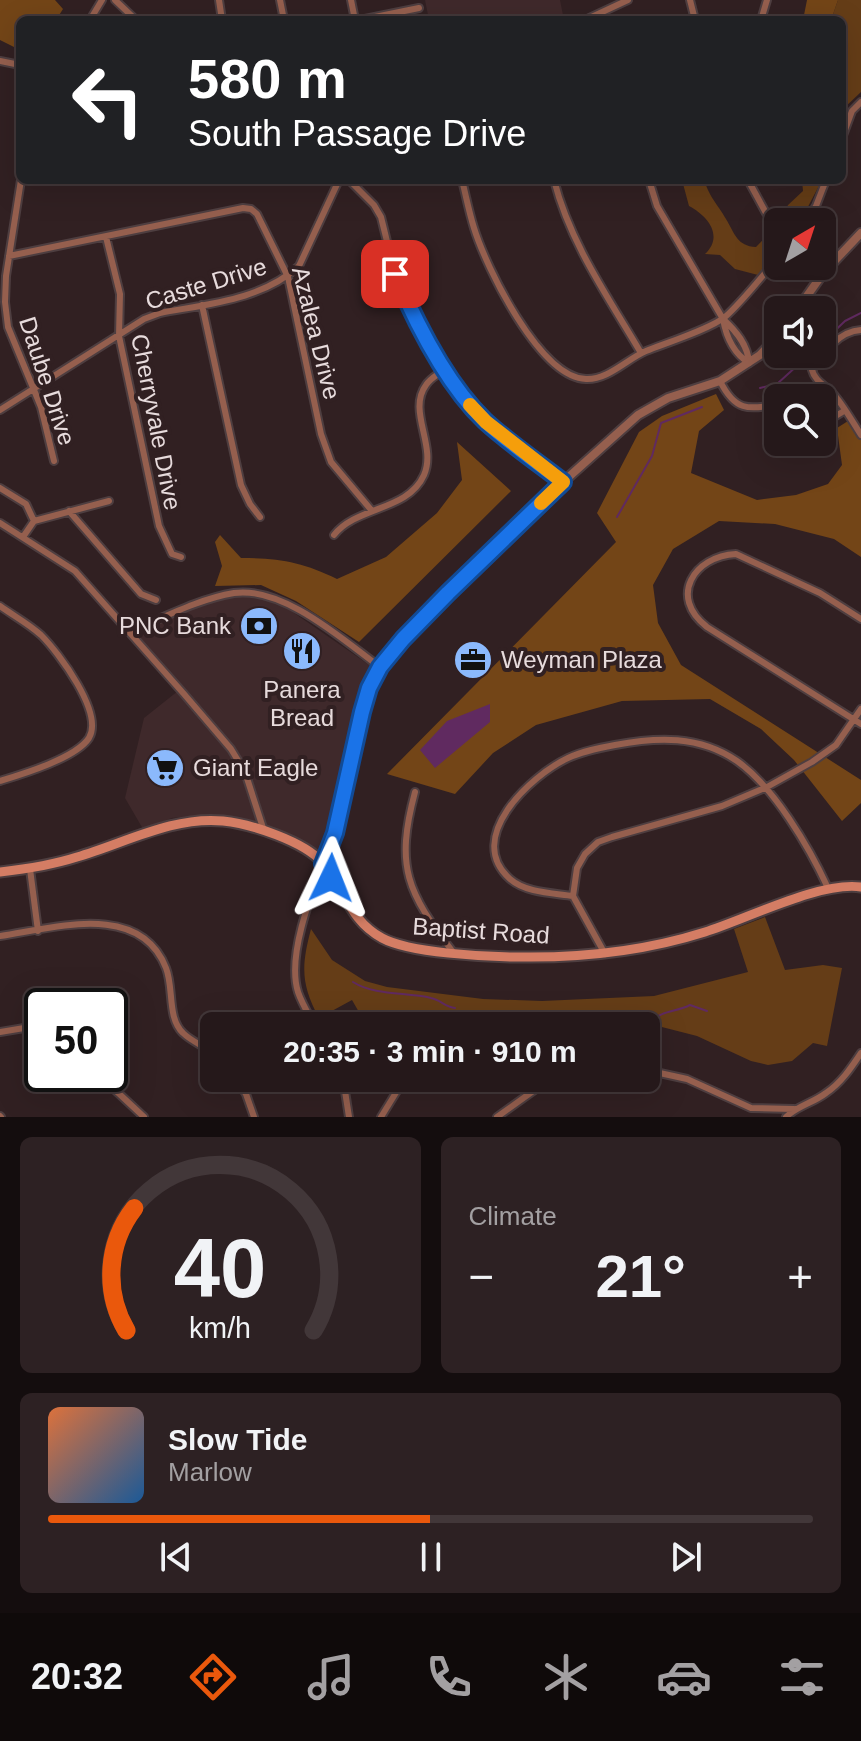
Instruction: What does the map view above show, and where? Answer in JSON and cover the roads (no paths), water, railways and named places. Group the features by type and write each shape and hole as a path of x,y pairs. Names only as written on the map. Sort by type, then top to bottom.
{"main road":[{"name":"Baptist Road","path":"0,872 30,869 77,857 183,823 224,821 264,831 301,847 323,864 356,918 372,932 393,943 453,952 543,957 605,954 706,932 828,888 861,887"}],"street":[{"path":"115,0 132,16"},
{"path":"603,16 628,0"},
{"path":"378,16 419,8"},
{"path":"846,127 852,111 861,102"},
{"name":"Daube Drive","path":"20,184 5,302 8,327 45,419 54,461"},
{"name":"Caste Drive","path":"0,410 160,313 263,291 288,277 299,266 337,184"},
{"path":"353,184 374,205 381,217 395,274 408,303 462,396 486,422 563,482"},
{"path":"463,184 474,227 489,266 529,337 560,368 574,377 599,377 641,353 723,319 764,274"},
{"path":"555,184 572,236 641,353"},
{"path":"650,184 657,206 723,319 726,334 740,357 749,363"},
{"path":"750,184 764,209"},
{"path":"815,208 824,184"},
{"name":"Azalea Drive","path":"9,256 243,208 251,209 257,214 288,277 321,434 331,462 372,511"},
{"path":"807,296 824,272 861,233"},
{"name":"Cherryvale Drive","path":"106,237 120,294 119,336 159,526 172,554 181,557"},
{"path":"202,305 241,485 260,517"},
{"path":"861,330 839,337 812,370 814,377 838,398 861,435"},
{"path":"308,1012 298,992 294,966 313,892 335,833 362,712 369,688 380,667 415,627 563,482 638,415 668,398 720,381 749,363 764,349"},
{"path":"334,535 342,526 408,496 422,479 428,466 428,452 420,408 421,394 427,383 445,369"},
{"path":"720,381 729,398 742,407 764,405"},
{"path":"836,414 842,408"},
{"path":"0,488 26,504 34,521"},
{"path":"23,537 34,521 109,501"},
{"path":"69,511 141,594 156,600"},
{"path":"0,523 75,571 231,749 245,772 264,831"},
{"path":"858,722 697,620 687,605 686,596 693,578 714,558 736,554 820,593 861,619"},
{"path":"129,632 214,597 237,593 262,594 285,602 380,667"},
{"path":"0,606 40,635 54,650 89,705 93,718 93,729 80,747 0,781"},
{"path":"605,954 573,896 577,868 585,854 598,842 722,806 767,787 836,745 858,722 861,709"},
{"path":"573,896 518,885 501,869 494,852 500,823 509,807 542,773 568,758 596,748 650,738 687,741 730,757 767,787 819,867 828,888"},
{"path":"415,792 405,840 411,886 425,916 453,952"},
{"path":"30,869 38,931"},
{"path":"0,936 104,924 134,932 156,951 164,963 180,1031 200,1045"},
{"path":"0,1032 24,1028"},
{"path":"786,1117 837,1084 861,1053"},
{"path":"660,1073 687,1079 739,1104 763,1109 794,1109"},
{"path":"117,1092 144,1117"},
{"path":"245,1092 254,1117"},
{"path":"345,1092 349,1117"},
{"path":"381,1117 396,1092"},
{"path":"497,1117 532,1092"},
{"path":"763,1109 773,1117"}],"waterway":[{"path":"836,330 861,313"},
{"path":"760,388 777,384 795,368"},
{"path":"617,517 652,456 661,423 702,407"},
{"path":"353,982 381,992 431,998 455,1008"},
{"path":"660,1015 690,1005 707,1011"}],"place":[{"name":"PNC Bank","path":"259,626"},
{"name":"Panera Bread","path":"302,651"},
{"name":"Weyman Plaza","path":"473,660"},
{"name":"Giant Eagle","path":"165,768"}]}
